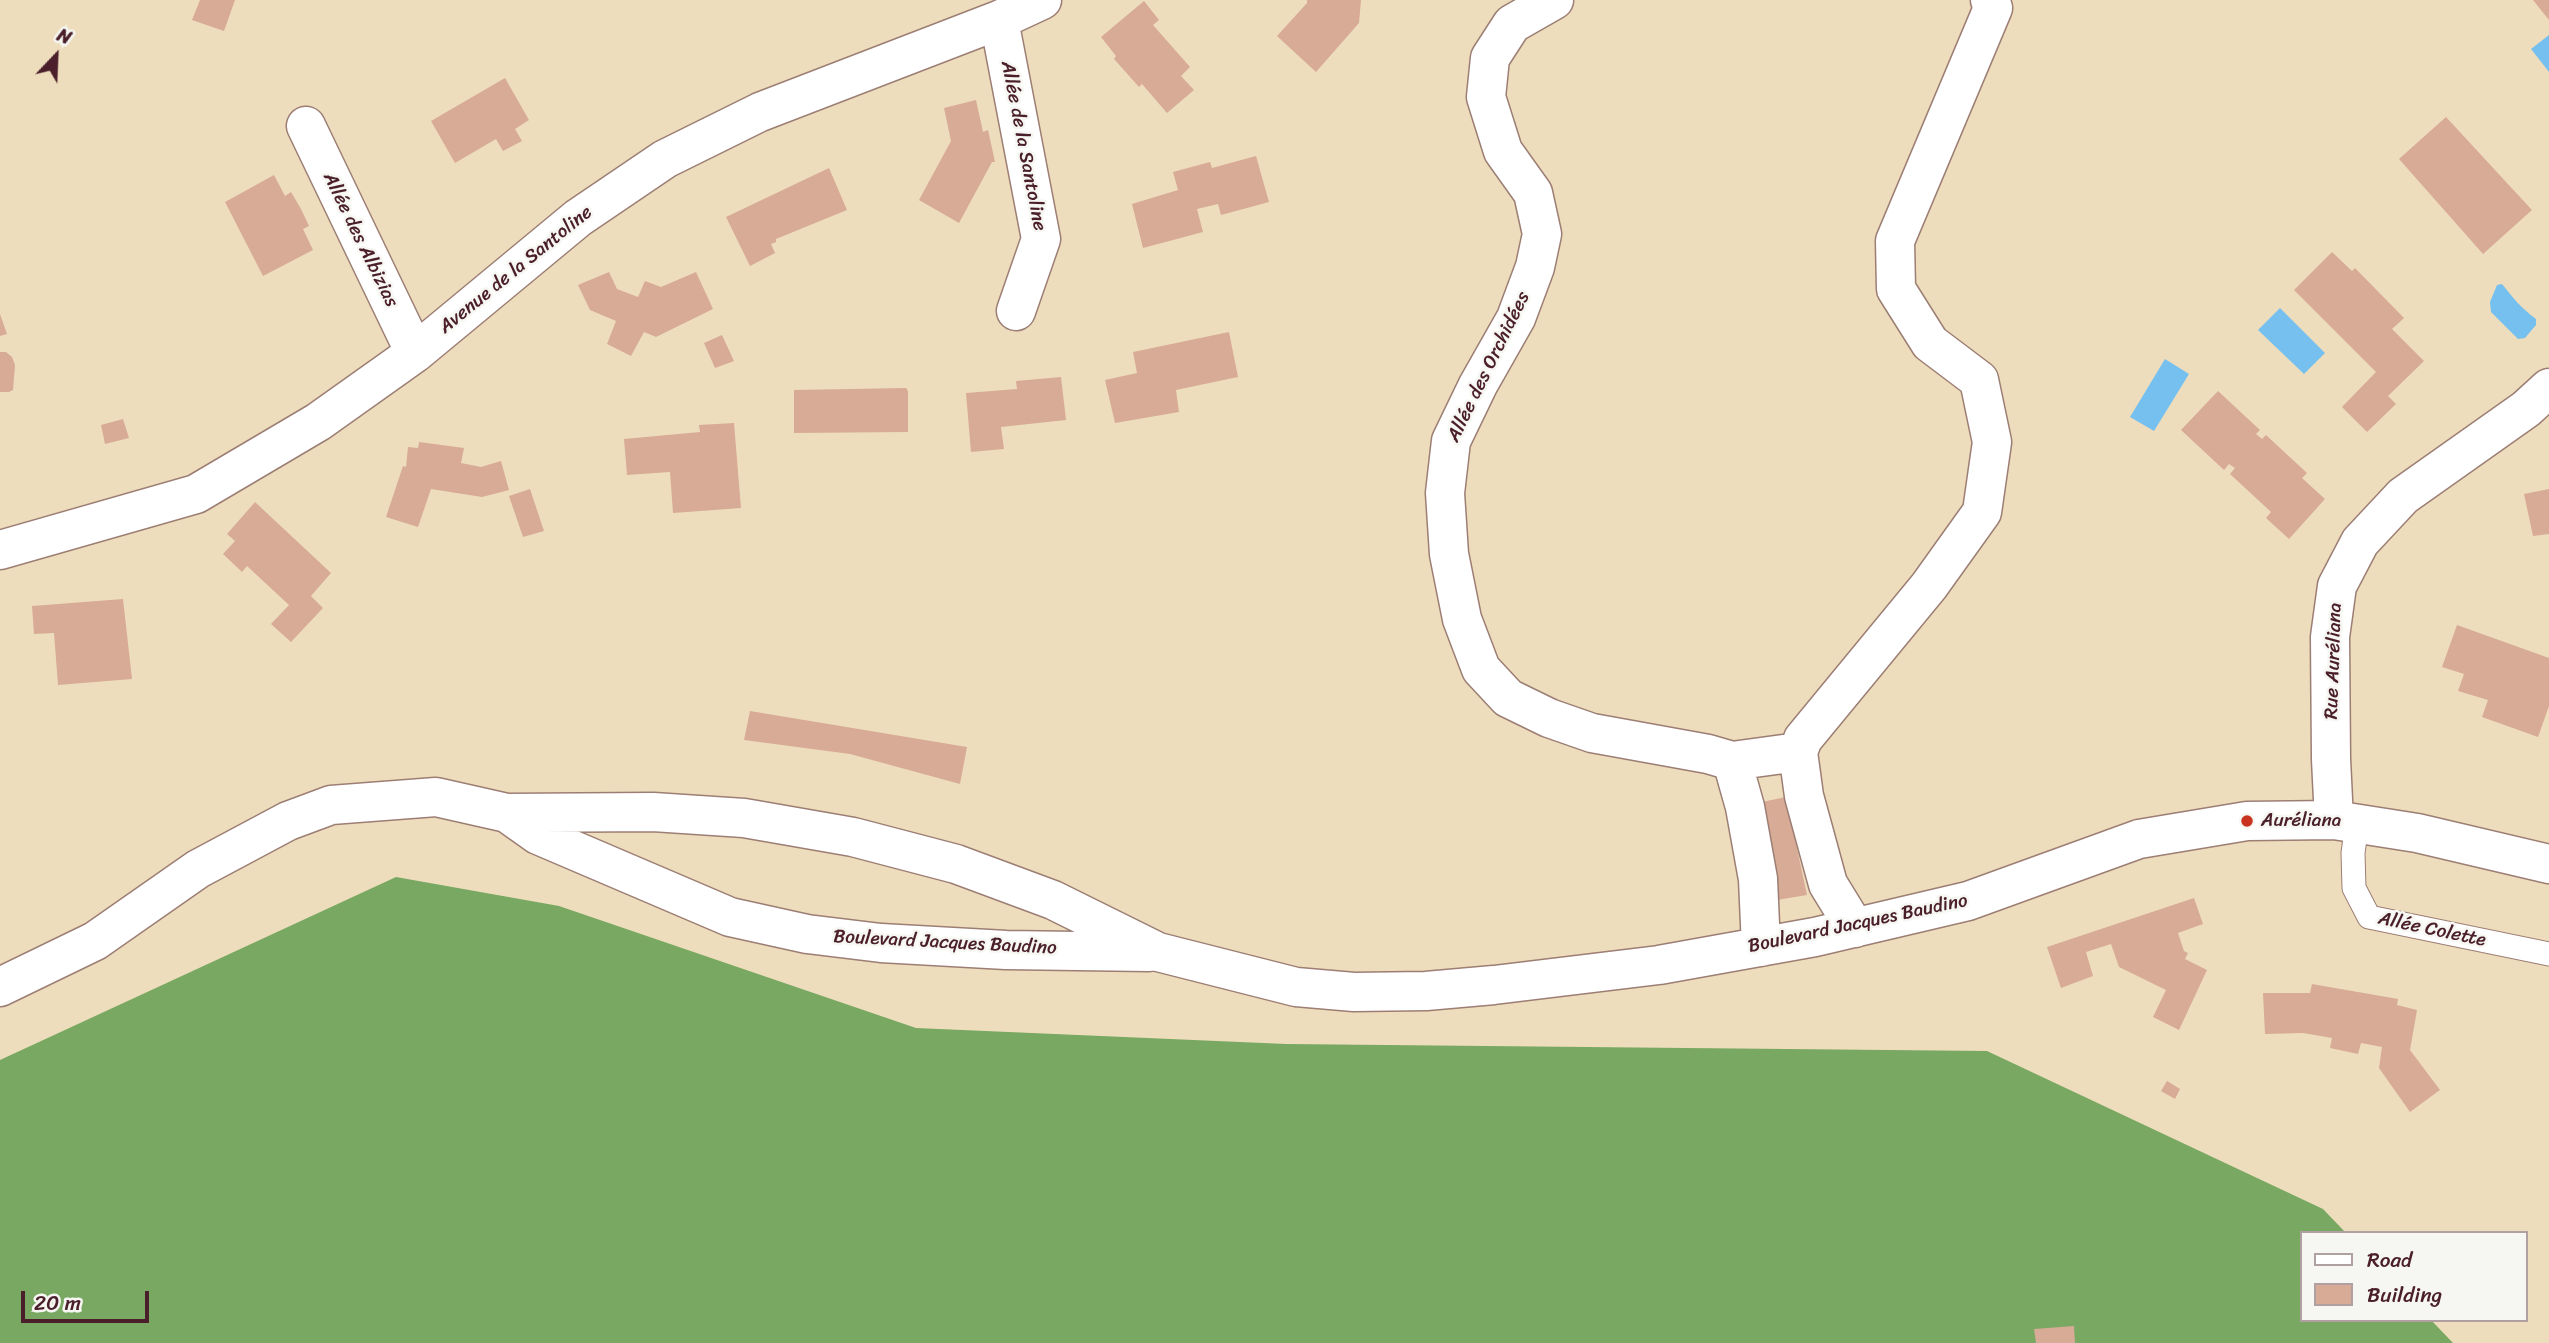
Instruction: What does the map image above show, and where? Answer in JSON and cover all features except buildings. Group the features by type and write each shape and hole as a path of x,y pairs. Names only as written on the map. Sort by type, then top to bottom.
{"street":[{"name":"Avenue de la Santoline","path":"0,550 196,494 318,422 415,353 578,218 665,159 760,112 999,20 1042,0"},
{"name":"Allée des Orchidées","path":"1555,0 1512,24 1490,58 1486,97 1503,151 1533,193 1542,234 1535,267 1516,318 1478,385 1451,441 1446,506 1449,554 1462,619 1481,669 1508,698 1549,718 1592,733 1709,754 1732,761 1798,752"},
{"path":"1855,928 1828,884 1804,796 1798,752 1803,739 1929,586 1982,512 1992,442 1979,380 1930,343 1896,289 1895,241 1993,8 1990,0"},
{"name":"Allée de la Santoline","path":"999,20 1041,239 1016,311"},
{"name":"Allée des Albizias","path":"306,126 415,353"},
{"name":"Rue Auréliana","path":"2346,822 2331,760 2330,637 2337,586 2360,542 2403,496 2526,408 2549,388"},
{"path":"1732,761 1745,807 1758,879 1761,947"},
{"name":"Boulevard Jacques Baudino","path":"0,987 94,941 198,869 288,821 331,805 436,797 507,813 653,812 744,818 853,836 956,864 1053,900 1158,952 1296,987 1353,992 1426,991 1494,985 1659,965 1761,947 1968,901 2138,839 2247,821 2346,822 2417,833 2549,864"},
{"name":"Boulevard Jacques Baudino","path":"507,813 538,835 730,917 807,934 881,943 992,949 1158,952"}],"lane":[{"name":"Allée Colette","path":"2346,822 2353,853 2354,888 2370,917 2549,954"}],"green space":[{"path":"396,877 559,906 916,1028 1286,1044 1987,1051 2323,1209 2344,1231 2300,1231 2300,1322 2433,1322 2453,1343 0,1343 0,1060"}],"water":[{"path":"2549,35 2549,72 2531,49"},
{"path":"2502,284 2536,319 2536,325 2525,338 2518,339 2491,312 2490,302 2497,285"},
{"path":"2280,308 2325,353 2304,374 2258,330"},
{"path":"2165,359 2189,374 2154,431 2130,417"}],"place":[{"name":"Auréliana","path":"2247,821"}]}
